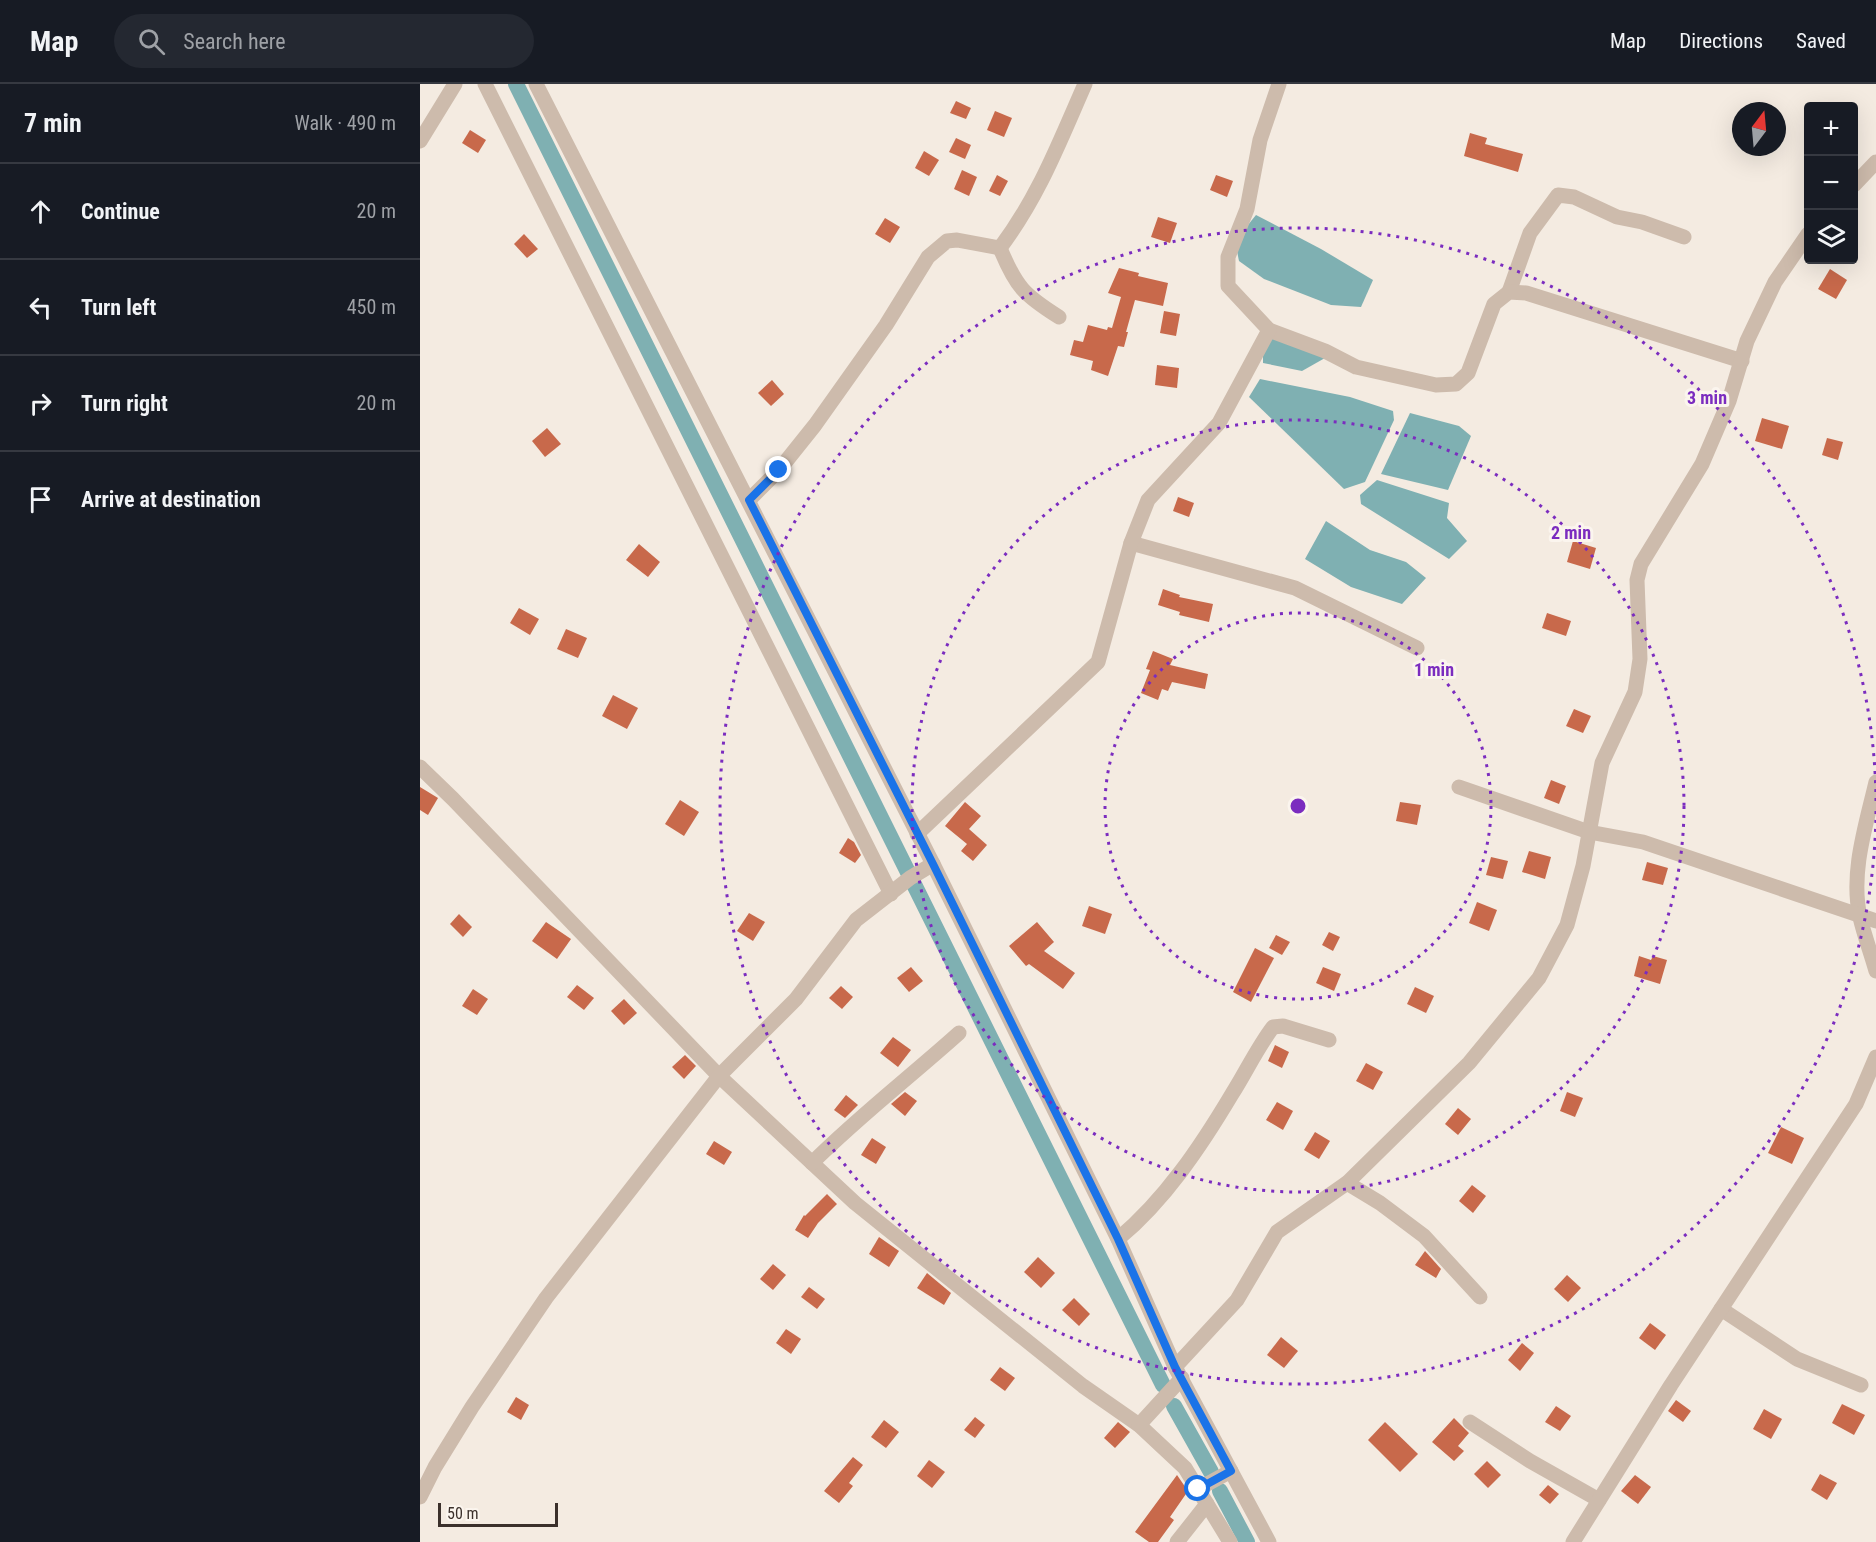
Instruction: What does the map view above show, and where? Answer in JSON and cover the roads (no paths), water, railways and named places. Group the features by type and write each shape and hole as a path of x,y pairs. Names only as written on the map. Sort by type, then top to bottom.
{"street":[{"path":"420,141 455,84"},
{"path":"485,84 891,894"},
{"path":"536,84 933,864 1118,1239 1179,1372 1269,1542"},
{"path":"1000,248 1039,189 1084,84"},
{"path":"1279,84 1260,140 1247,209 1228,257 1228,286 1269,330 1325,351 1356,367 1436,385 1456,384 1468,373 1494,304 1509,292 1530,232 1558,195 1574,196 1617,217 1642,222 1684,237"},
{"path":"1858,181 1876,162"},
{"path":"749,500 779,470 814,425 886,325 928,257 947,241 957,240 1000,248"},
{"path":"1139,1425 1236,1300 1277,1232 1347,1183 1469,1063 1539,978 1567,925 1589,832 1602,763 1635,692 1640,659 1637,580 1641,564 1702,464 1729,401 1748,341 1775,282 1804,241"},
{"path":"1000,248 1019,287 1036,303 1059,317"},
{"path":"1509,292 1526,292 1742,361"},
{"path":"917,834 1098,662 1131,543 1148,500 1219,423 1269,330"},
{"path":"1131,543 1295,588 1418,648"},
{"path":"420,767 719,1076 855,1203 1083,1386 1139,1425 1185,1468 1230,1542"},
{"path":"1876,782 1862,842 1858,878 1860,915 1876,971"},
{"path":"1459,787 1589,832 1643,842 1876,921"},
{"path":"420,1497 435,1467 472,1407 546,1298 719,1076 796,999 856,920 910,878 933,864"},
{"path":"1118,1239 1140,1221 1181,1172 1232,1095 1262,1041 1273,1027 1283,1026 1329,1040"},
{"path":"812,1163 959,1033"},
{"path":"1573,1542 1671,1384 1856,1104 1876,1057"},
{"path":"1347,1183 1380,1203 1424,1236 1480,1297"},
{"path":"1721,1309 1797,1359 1861,1385"},
{"path":"1470,1422 1530,1461 1599,1500"},
{"path":"1198,1489 1231,1471"},
{"path":"1177,1542 1208,1504"}],"water":[{"path":"1256,215 1321,249 1373,280 1361,307 1331,305 1264,279 1239,261 1235,241"},
{"path":"1276,334 1325,358 1302,371 1263,363 1263,346"},
{"path":"1260,379 1350,397 1393,411 1394,420 1365,482 1344,489 1249,397"},
{"path":"1410,413 1459,426 1471,436 1448,490 1381,474"},
{"path":"1377,480 1449,503 1447,518 1467,541 1449,559 1361,504 1360,495"},
{"path":"1326,521 1370,550 1406,562 1426,578 1402,604 1351,587 1305,559"}],"waterway":[{"path":"516,84 1163,1385"},
{"path":"1174,1406 1211,1472"},
{"path":"1220,1491 1247,1542"}]}
